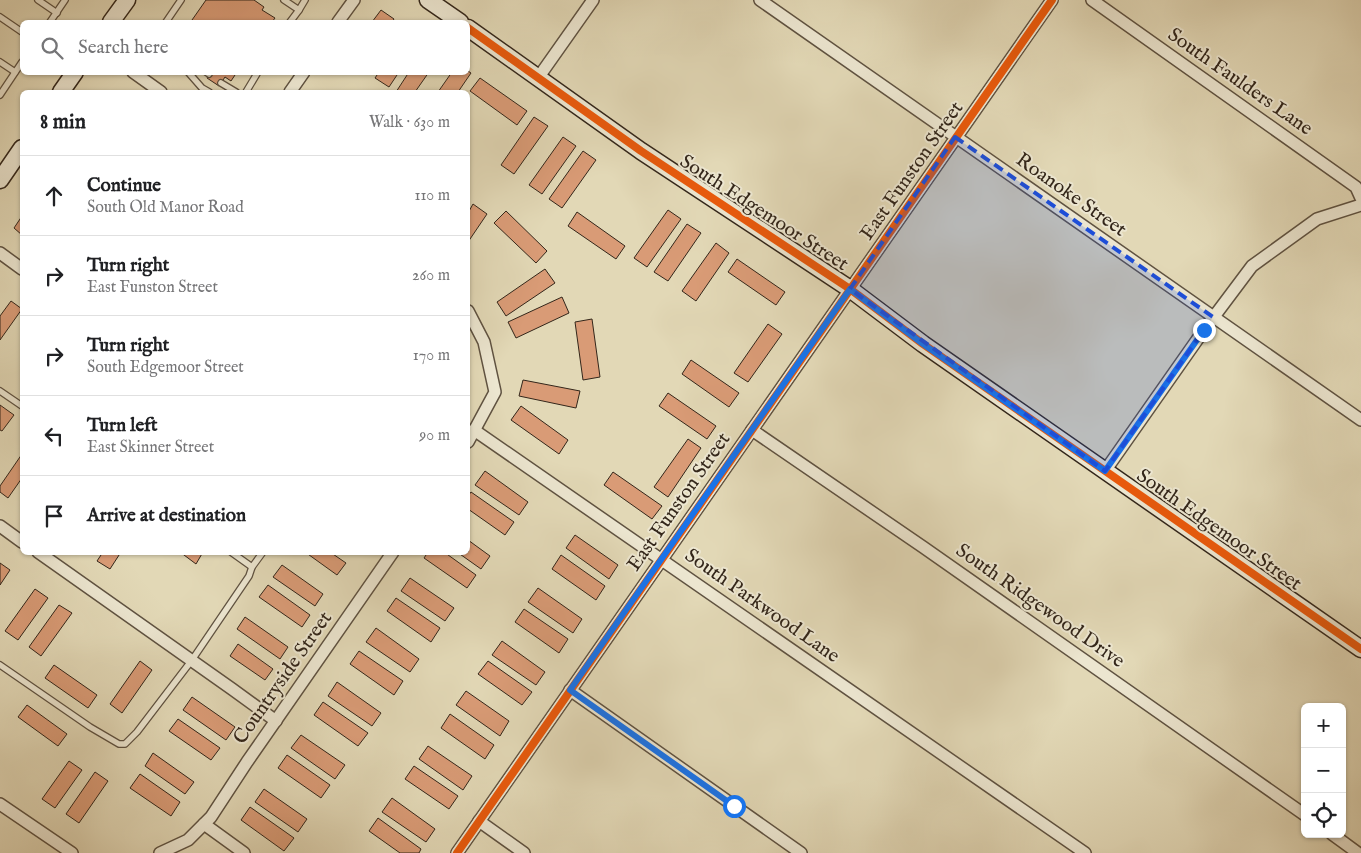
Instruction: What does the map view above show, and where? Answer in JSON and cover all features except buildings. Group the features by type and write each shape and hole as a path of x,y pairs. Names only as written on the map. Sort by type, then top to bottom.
{"street":[{"path":"115,20 127,0"},
{"path":"339,20 354,0"},
{"path":"428,0 457,20"},
{"path":"538,78 593,0"},
{"name":"Roanoke Street","path":"760,0 1361,420"},
{"name":"East Funston Street","path":"456,853 1052,0"},
{"name":"South Faulders Lane","path":"1092,0 1356,187 1361,198"},
{"name":"South Edgemoor Street","path":"470,29 641,151 850,289 923,344 1361,649"},
{"path":"62,90 73,75"},
{"path":"137,75 158,90"},
{"path":"291,90 302,75"},
{"path":"3,169 20,150"},
{"path":"1105,471 1213,317 1252,266 1317,219 1361,205"},
{"path":"0,253 20,268"},
{"path":"470,315 484,342 495,392 470,438"},
{"name":"South Parkwood Lane","path":"474,430 1085,853"},
{"name":"South Ridgewood Drive","path":"752,430 923,547 1301,812"},
{"path":"0,526 20,541"},
{"path":"42,555 276,721"},
{"name":"Countryside Street","path":"160,853 188,840 211,818 391,555"},
{"path":"570,690 801,853"},
{"path":"0,804 72,853"},
{"path":"479,821 524,853"},
{"path":"204,824 244,853"},
{"path":"1337,838 1358,853"}],"lane":[{"path":"38,0 57,12"},
{"path":"51,20 65,0"},
{"path":"167,20 181,0"},
{"path":"284,0 298,10"},
{"path":"291,20 305,0"},
{"path":"0,17 20,31"},
{"path":"0,62 15,72"},
{"path":"0,95 20,65"},
{"path":"191,75 206,90"},
{"path":"247,90 256,75"},
{"path":"221,83 233,90"},
{"path":"0,391 20,405"},
{"path":"235,555 252,567"},
{"path":"0,665 90,728 119,744 125,744 137,732 192,660 249,576 252,567 261,555"}],"highlighted area":[{"path":"955,137 1213,317 1105,471 850,289"}],"cycle path":[{"path":"457,853 1052,0"},
{"path":"470,29 641,151 850,289 923,344 1361,649"}],"route":[{"path":"734,806 570,690 850,289 923,344 1105,471 1204,330"}]}
